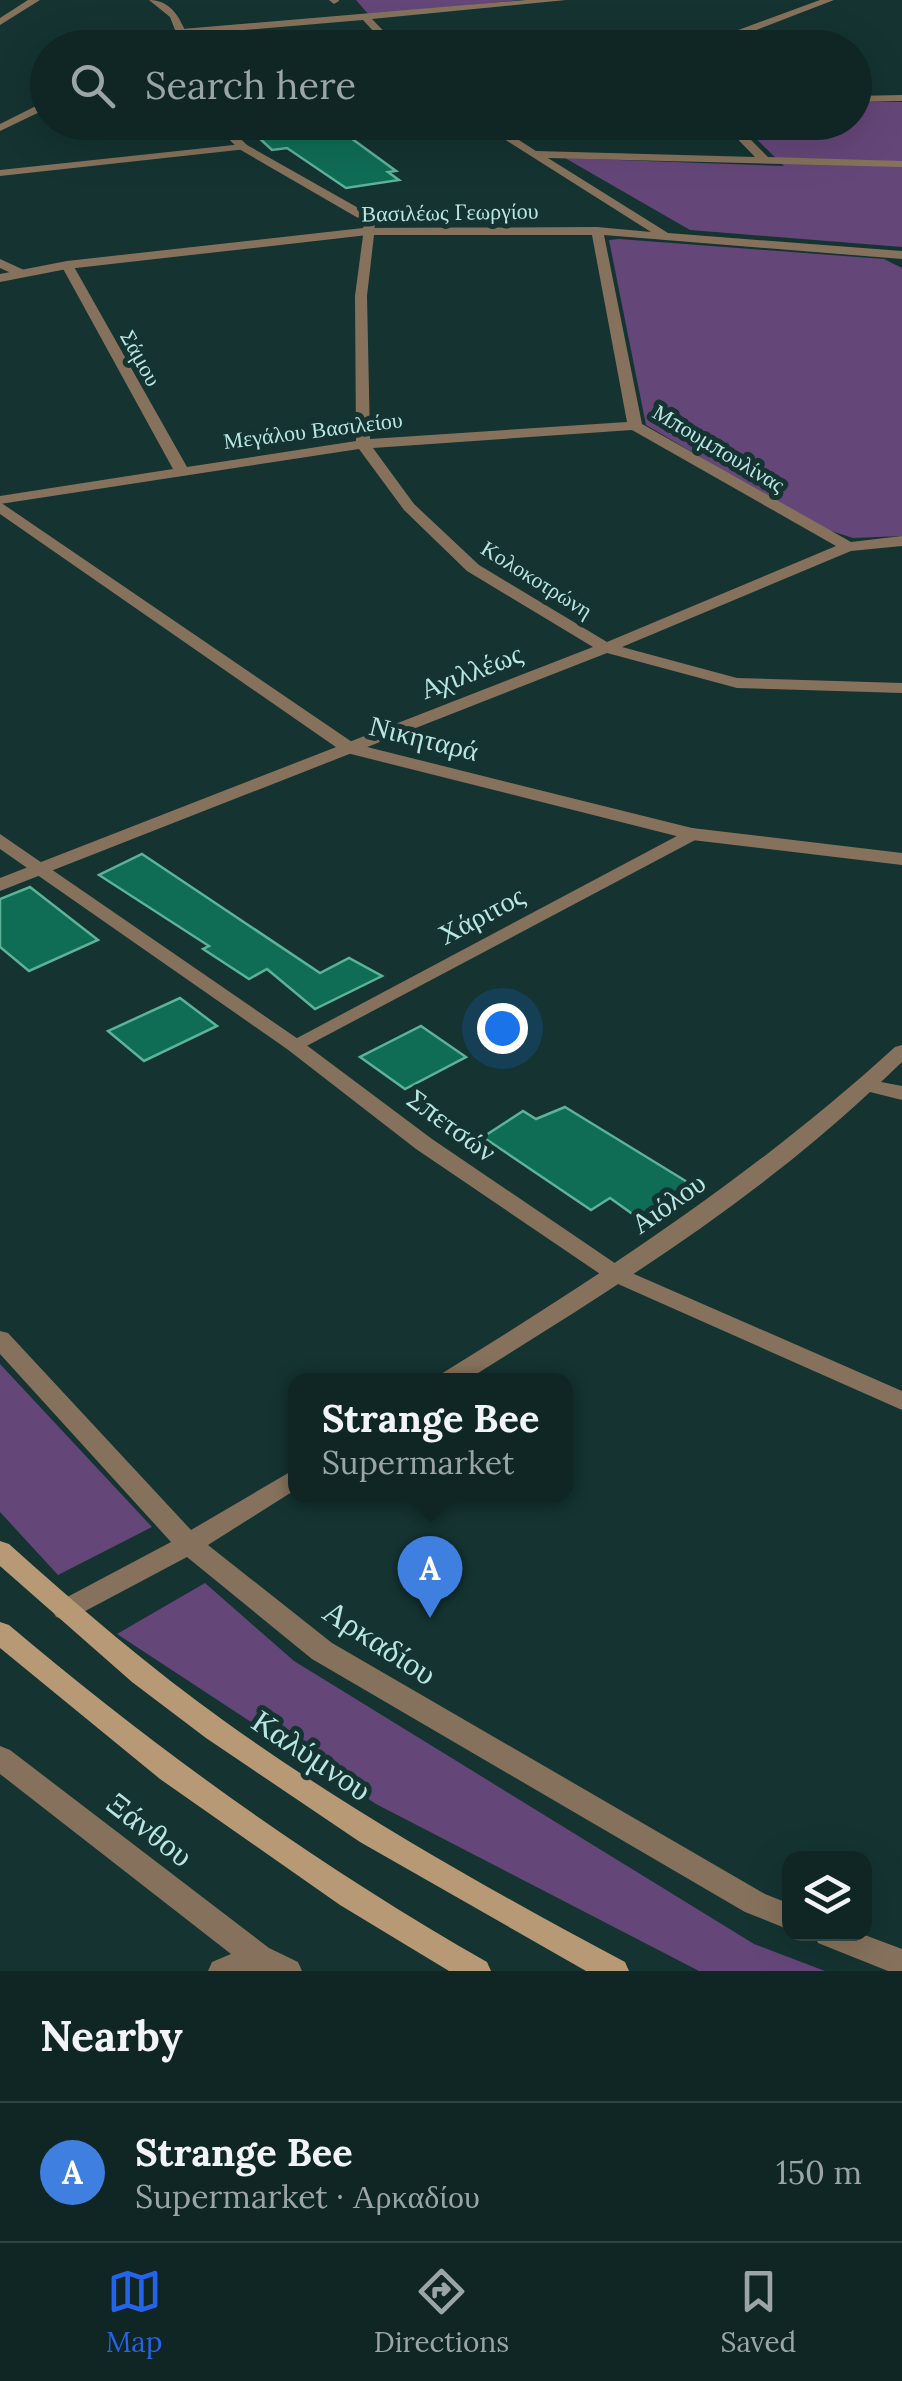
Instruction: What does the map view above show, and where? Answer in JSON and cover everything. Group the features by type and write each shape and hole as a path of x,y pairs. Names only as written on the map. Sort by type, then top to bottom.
{"main road":[{"name":"Καλύμνου","path":"0,1551 64,1610 236,1746 380,1843 614,1971"},
{"path":"0,1632 215,1805 331,1886 476,1971"}],"street":[{"path":"0,22 35,0"},
{"path":"154,0 174,16 181,30"},
{"path":"210,30 561,0"},
{"path":"748,30 829,0"},
{"path":"367,19 378,30"},
{"path":"872,98 902,98"},
{"path":"0,128 30,112"},
{"path":"235,140 372,221 361,296 363,444"},
{"path":"512,140 664,234"},
{"path":"744,140 766,161"},
{"path":"0,173 243,148"},
{"path":"536,154 902,164"},
{"name":"Βασιλέως Γεωργίου","path":"0,278 67,265 368,231 664,234 902,258"},
{"name":"Μπουμπουλίνας","path":"597,231 635,426 848,547"},
{"path":"0,263 20,274"},
{"name":"Σάμου","path":"67,265 180,470"},
{"name":"Μεγάλου Βασιλείου","path":"0,504 180,470 363,444 635,426"},
{"name":"Κολοκοτρώνη","path":"363,444 409,507 472,568 606,648 737,683 902,688"},
{"name":"Νικηταρά","path":"0,504 350,748 692,834 902,859"},
{"name":"Αχιλλέως","path":"0,884 606,648 848,547 902,541"},
{"name":"Χάριτος","path":"294,1045 692,834"},
{"name":"Σπετσών","path":"0,840 294,1045 424,1144 618,1276 902,1401"},
{"name":"Αιόλου","path":"461,1373 618,1276 730,1196 866,1086 902,1050"},
{"path":"866,1086 902,1093"},
{"name":"Αρκαδίου","path":"0,1339 189,1544 322,1651 755,1903 782,1914"},
{"path":"64,1610 189,1544 288,1482"},
{"name":"Ξάνθου","path":"0,1758 258,1957 287,1971"},
{"path":"847,1941 902,1963"},
{"path":"223,1971 258,1957"}],"shaded area":[{"path":"356,0 520,0 369,15"},
{"path":"872,102 902,102 902,247 690,230 565,158 784,166 757,140 872,140"},
{"path":"609,240 884,259 902,268 902,536 853,538 819,527 646,425"},
{"path":"0,1364 152,1527 58,1575 0,1512"},
{"path":"205,1583 294,1661 754,1944 825,1971 699,1971 376,1804 117,1634"}],"building":[{"path":"261,140 354,140 396,171 388,172 399,180 346,188 287,148 272,150"},
{"path":"142,854 320,973 349,958 382,976 315,1009 267,969 249,979 203,949 209,946 99,875"},
{"path":"30,887 98,940 29,971 0,947 0,899"},
{"path":"180,998 217,1026 144,1061 108,1031"},
{"path":"421,1026 466,1057 405,1089 360,1057"},
{"path":"565,1107 702,1191 658,1224 641,1212 634,1215 610,1198 591,1210 483,1137 523,1111 536,1119"}],"place":[{"name":"Strange Bee","path":"430,1618"}]}
